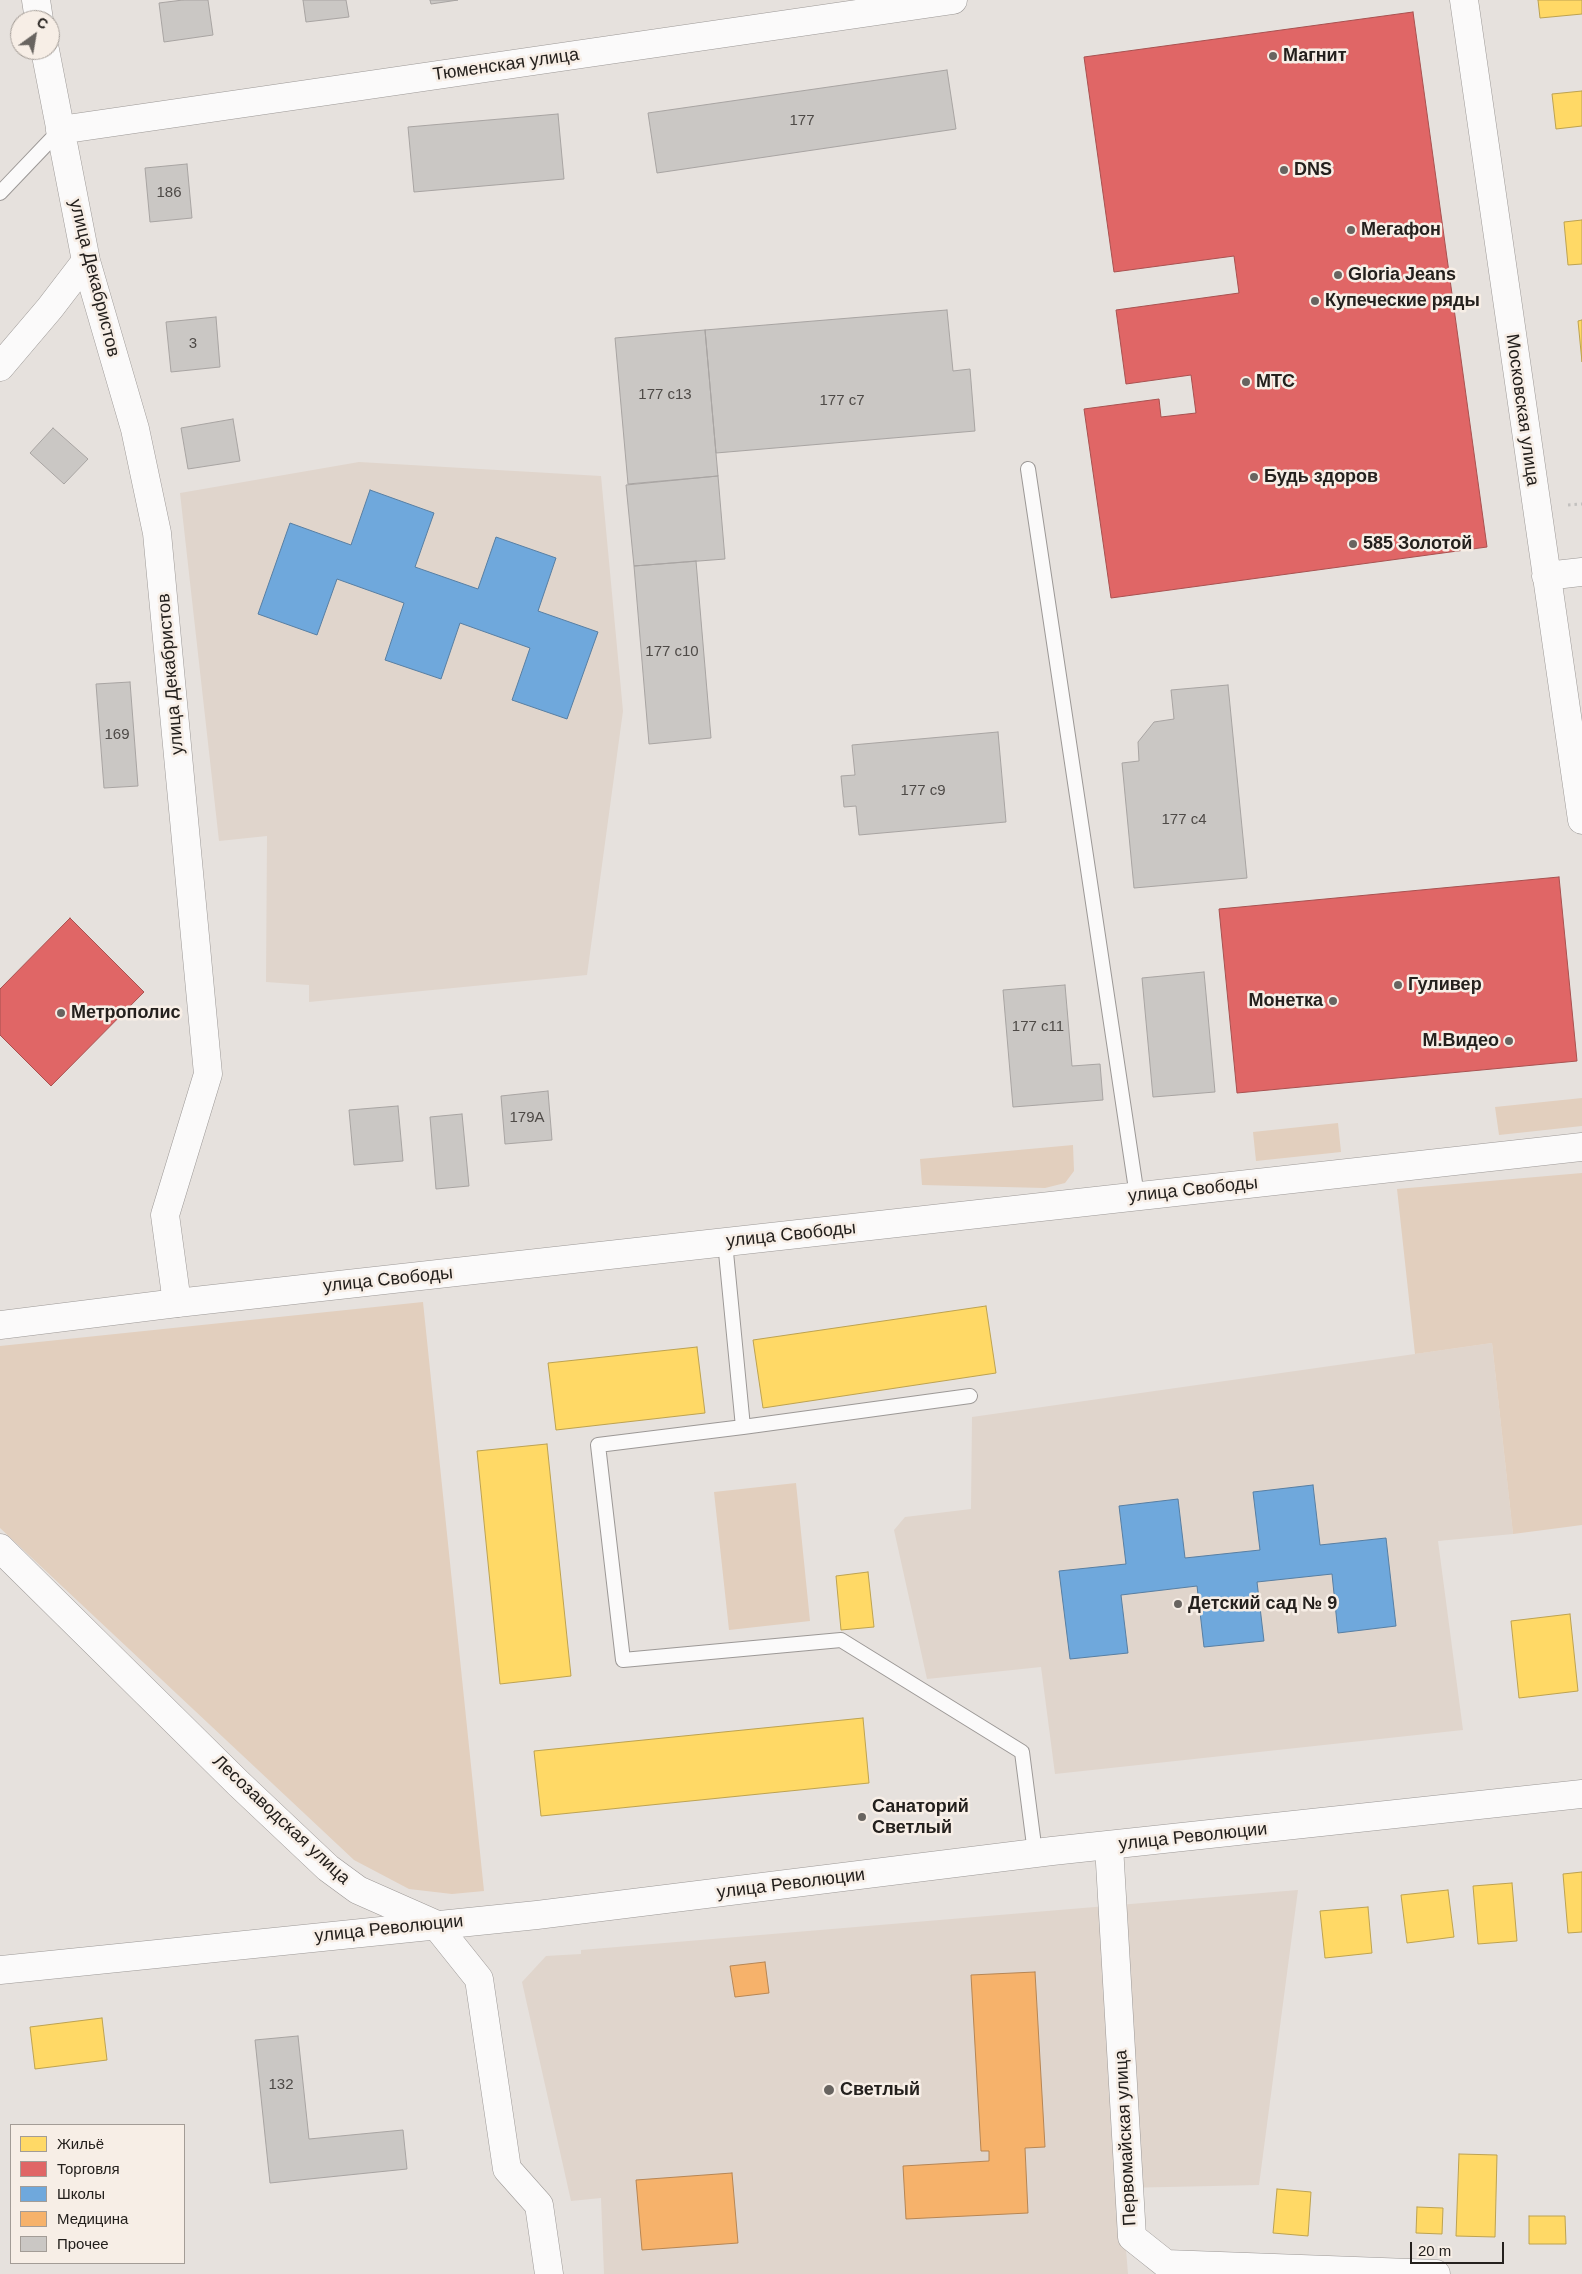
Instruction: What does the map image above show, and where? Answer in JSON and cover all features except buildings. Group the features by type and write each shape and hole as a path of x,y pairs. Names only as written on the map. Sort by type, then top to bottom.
{"street":[{"name":"Тюменская улица","path":"60,130 953,0"},
{"name":"Московская улица","path":"1464,0 1582,820"},
{"name":"улица Декабристов","path":"47,60 86,261 135,429 157,533 208,1074 166,1215 177,1303"},
{"path":"0,366 50,308 86,261"},
{"path":"1546,576 1582,572"},
{"name":"улица Свободы","path":"0,1326 177,1303 1582,1147"},
{"name":"Лесозаводская улица","path":"0,1548 238,1783 328,1868 358,1890 434,1924 479,1979 507,2169 539,2205 549,2274"},
{"name":"улица Революции","path":"0,1970 434,1924 537,1915 1035,1853 1582,1794"},
{"name":"Первомайская улица","path":"1109,1846 1132,2236 1166,2264 1436,2274"}],"lane":[{"path":"0,193 60,130"},
{"path":"1028,469 1137,1196"},
{"path":"724,1242 743,1427"},
{"path":"970,1396 598,1445 623,1660 841,1640 1022,1752 1035,1853"}],"shaded area":[{"path":"359,462 601,476 623,711 587,975 309,1002 309,985 266,982 267,836 219,841 180,493"},
{"path":"1582,1098 1582,1126 1499,1135 1495,1107"},
{"path":"1338,1123 1341,1152 1256,1161 1253,1132"},
{"path":"1073,1145 1074,1171 1065,1183 1045,1188 922,1185 920,1159"},
{"path":"1582,1173 1582,1525 1513,1534 1492,1343 1415,1354 1397,1189"},
{"path":"423,1302 484,1891 452,1894 409,1889 354,1860 0,1528 0,1346"},
{"name":"Детский сад № 9","path":"1492,1343 1513,1534 1438,1541 1463,1730 1055,1774 1041,1667 927,1679 894,1530 905,1517 971,1509 972,1417"},
{"path":"796,1483 810,1621 729,1630 714,1492"},
{"name":"Светлый","path":"1298,1890 1259,2185 1121,2188 1128,2274 604,2274 601,2198 571,2201 522,1982 546,1956 581,1954 581,1950"}],"place":[{"name":"Магнит","path":"1273,56"},
{"name":"DNS","path":"1284,170"},
{"name":"Мегафон","path":"1351,230"},
{"name":"Gloria Jeans","path":"1338,275"},
{"name":"Купеческие ряды","path":"1315,301"},
{"name":"МТС","path":"1246,382"},
{"name":"Будь здоров","path":"1254,477"},
{"name":"585 Золотой","path":"1353,544"},
{"name":"Гуливер","path":"1398,985"},
{"name":"Монетка","path":"1333,1001"},
{"name":"Метрополис","path":"61,1013"},
{"name":"М.Видео","path":"1509,1041"},
{"name":"Детский сад № 9","path":"1178,1604"},
{"name":"Санаторий Светлый","path":"862,1817"},
{"name":"Светлый","path":"829,2090"}]}
